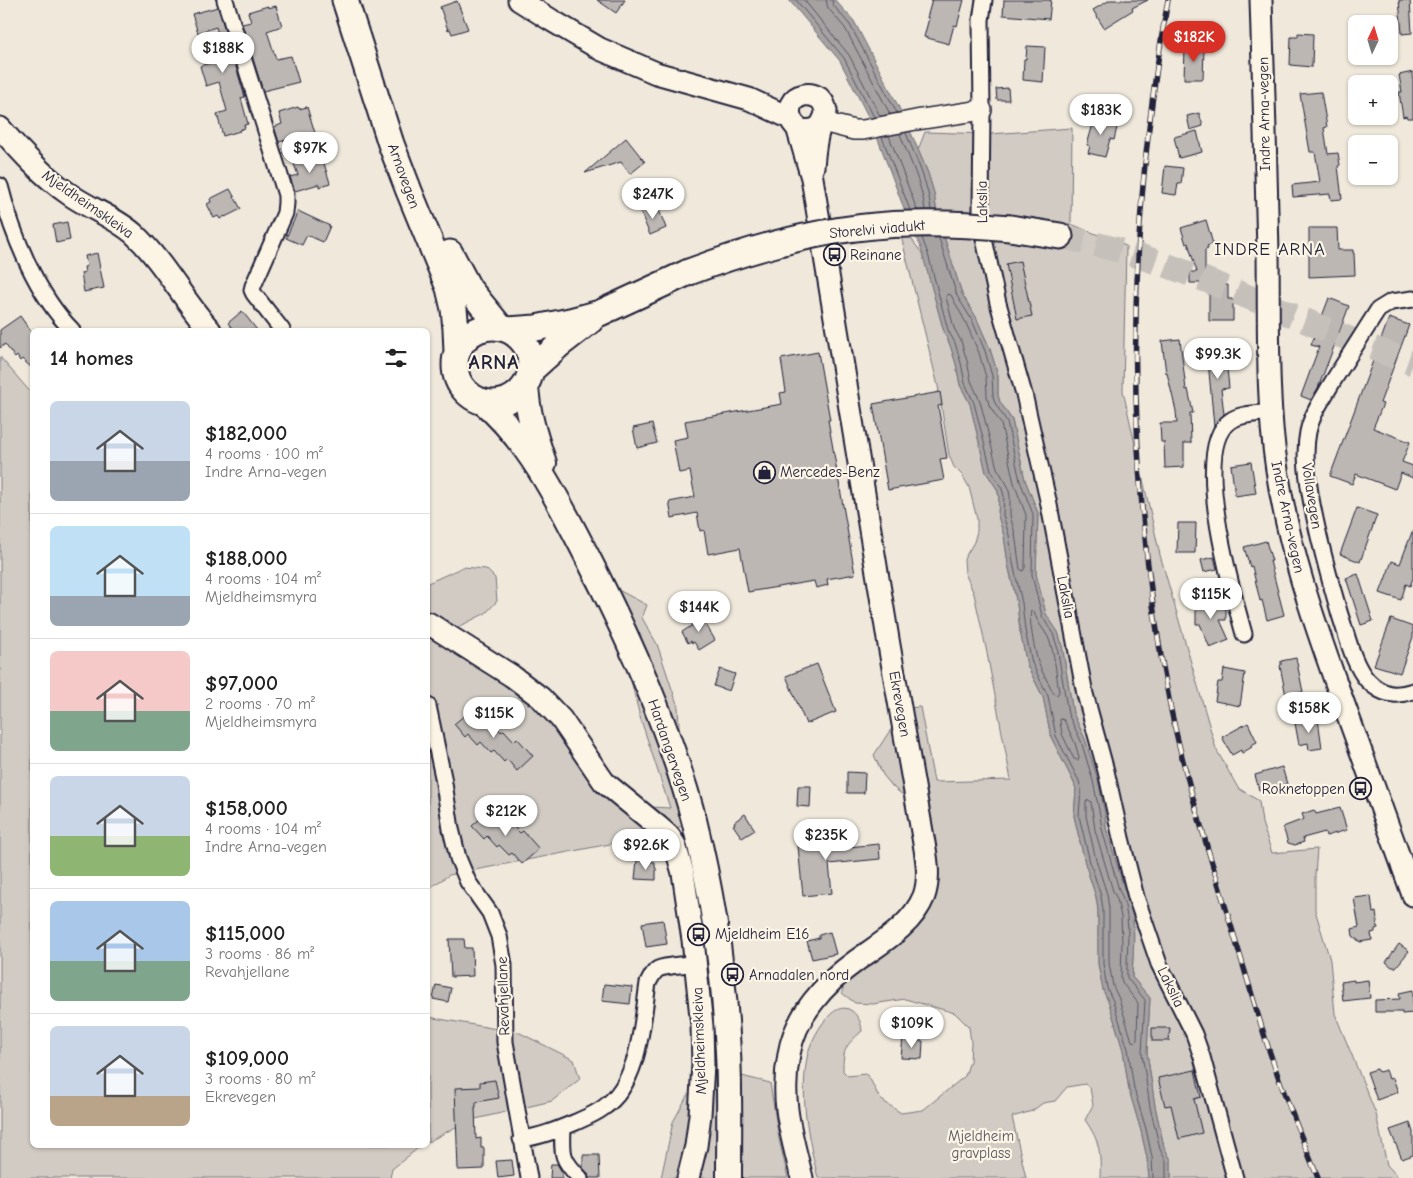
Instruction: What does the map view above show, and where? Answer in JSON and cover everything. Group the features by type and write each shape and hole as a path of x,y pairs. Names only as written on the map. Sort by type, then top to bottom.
{"highway":[{"name":"Arnavegen","path":"345,0 406,184 449,288 454,309 457,352"},
{"name":"Arnavegen","path":"358,0 404,138 445,241 469,289 504,329"},
{"name":"Storelvi viadukt","path":"600,313 722,259 797,238 840,231 910,224 973,224 1060,236"},
{"path":"600,313 560,344 528,378 518,393 507,400 494,403 482,401 471,396 462,388 456,376 457,352 472,333 483,328 536,328 600,313"},
{"path":"504,329 518,337 526,347 530,359 528,378"}],"main road":[{"path":"519,0 588,42 616,56 656,73 749,99 794,123 802,130 814,130 821,124 826,111 822,101 807,94 798,97 749,99"},
{"name":"Indre Arna-vegen","path":"1261,0 1271,412 1276,468 1301,578 1360,753 1407,861 1413,895"},
{"path":"794,123 789,112 793,101 798,97"},
{"name":"Ekrevegen","path":"794,123 812,178 928,875 924,895 914,914 888,939 839,974 816,998 800,1021 789,1053 785,1101 802,1178"},
{"name":"Ekrevegen","path":"812,178 814,152 821,124"},
{"name":"Mjeldheimskleiva","path":"0,128 35,166 57,186 134,234 157,259 208,328"},
{"name":"Hardangervegen","path":"528,378 527,401 532,430 553,491"},
{"name":"Hardangervegen","path":"482,401 505,424 527,452 553,491 634,653 670,744 694,820 714,917 722,978 728,1053 730,1101 729,1178"},
{"name":"Mjeldheimskleiva","path":"430,624 512,676 541,698 561,720 604,782 669,836 675,846 683,873 689,905 704,1064 698,1133 688,1178"}],"street":[{"path":"225,0 286,195 285,213 252,290 280,328"},
{"name":"Lakslia","path":"984,0 981,20 981,210 984,239 998,303 1024,394 1048,500 1085,694 1106,771 1136,897 1159,964 1194,1034 1235,1178"},
{"path":"821,124 863,130 982,110"},
{"path":"0,186 10,220 30,268 52,306 70,328"},
{"name":"Vollavegen","path":"1413,299 1391,302 1378,310 1316,411 1308,433 1306,455 1314,519 1323,558 1349,642 1358,664 1369,681 1386,693 1401,695 1413,691"},
{"path":"1244,634 1219,529 1215,498 1215,458 1219,435 1229,421 1247,415 1271,412"},
{"name":"Revahjellane","path":"430,715 458,858 468,882 490,914 499,936 504,965 505,1042 529,1178"},
{"path":"521,1139 563,1128 604,1108 616,1097 626,1082 639,1047 648,983 652,974 664,967 696,964"},
{"path":"563,1128 562,1146 564,1158 568,1166 580,1178"}],"green space":[{"path":"1072,128 1071,224 1126,246 1123,391 1160,555 1216,749 1238,788 1259,801 1262,823 1272,853 1317,849 1315,910 1330,960 1335,1014 1376,1114 1387,1165 1399,1178 1171,1178 1171,1160 1164,1147 1155,1106 1147,1052 1150,998 1132,977 1134,932 1131,909 1106,828 1098,780 1085,739 1073,713 1062,645 1058,632 1046,614 1036,574 1038,513 1025,480 1012,420 1000,402 998,375 990,349 976,317 962,294 937,214 934,193 928,173 918,150 925,132 991,134"},
{"name":"Mjeldheim gravplass","path":"906,236 910,237 923,255 944,332 956,364 960,385 970,404 986,472 997,489 999,496 998,516 1004,536 1027,665 1043,697 1051,737 1076,789 1074,816 1098,910 1098,964 1103,990 1109,1003 1123,1050 1129,1090 1141,1131 1149,1178 1100,1178 1097,1141 1085,1120 1093,1105 1090,1088 1085,1084 1067,1087 1055,1101 1043,1103 1032,1111 1012,1117 1026,1178 818,1178 806,1116 805,1069 808,1053 814,1038 824,1021 831,1014 845,1008 854,1013 861,1025 862,1031 846,1048 843,1071 848,1076 865,1074 869,1077 880,1099 901,1113 923,1110 965,1076 970,1061 971,1042 969,1027 955,1013 905,999 873,1004 855,1003 842,993 845,978 901,942 918,926 929,910 934,893 909,800 893,787 883,775 874,755 889,732 909,708 920,707 934,782 1011,780 974,594 965,573 964,559 974,542 977,531 977,519 969,487 962,475 954,467 949,455 938,386 902,240"},
{"path":"0,357 30,392 30,1148 418,1148 392,1169 390,1178 0,1178"},
{"path":"463,567 486,569 495,578 497,601 486,613 456,628 489,651 613,778 651,807 670,808 640,717 624,652 582,578 603,582 647,605 642,618 657,644 678,707 681,762 695,819 667,833 449,875 430,888 430,582"},
{"path":"430,1017 520,1033 574,1060 580,1079 552,1101 467,1121 430,1141"},
{"path":"709,1068 770,1083 779,1139 788,1178 661,1178 673,1122 686,1098"}],"water":[{"path":"789,0 835,0 854,21 906,121 928,173 934,193 937,214 962,294 976,317 990,349 998,375 1000,402 1012,420 1025,480 1038,513 1036,574 1046,614 1058,632 1062,645 1073,713 1085,739 1098,780 1106,828 1131,909 1134,932 1132,977 1150,998 1147,1052 1155,1106 1164,1147 1171,1160 1171,1178 1149,1178 1141,1131 1129,1090 1123,1050 1109,1003 1103,990 1098,964 1098,910 1074,816 1076,789 1051,737 1043,697 1027,665 1004,536 998,516 999,496 997,489 986,472 970,404 960,385 956,364 944,332 920,245 912,230 873,126 840,61"}],"building":[{"path":"597,0 625,0 616,13"},
{"path":"932,0 964,0 957,26 954,25 949,44 924,37"},
{"path":"1004,0 1051,0 1049,19 1003,15"},
{"path":"1110,0 1148,0 1132,8 1133,10 1104,28 1093,10"},
{"path":"1399,0 1410,0 1412,33 1402,34"},
{"path":"457,1 468,29 452,34 450,29 448,30 440,7"},
{"path":"268,6 268,8 276,6 282,26 267,31 276,59 291,56 299,82 263,91 242,24 251,22 248,12"},
{"path":"218,7 245,97 241,98 248,124 244,125 245,128 240,131 223,136 217,114 227,111 219,82 206,86 200,66 225,58 216,27 198,33 192,14"},
{"path":"1298,33 1313,34 1312,67 1290,65 1291,37 1298,37"},
{"path":"1027,46 1045,47 1043,82 1023,80"},
{"path":"1185,48 1204,48 1203,79 1184,79"},
{"path":"1413,72 1413,118 1407,118 1406,116 1403,117 1399,92 1402,92 1399,75"},
{"path":"1008,88 1009,100 997,100 996,89"},
{"path":"1321,92 1327,127 1324,128 1328,154 1338,153 1342,199 1331,200 1330,194 1293,197 1292,185 1320,182 1315,152 1310,152 1300,94"},
{"path":"298,107 299,109 307,107 315,133 279,142 274,127 282,124 279,113"},
{"path":"1199,113 1203,126 1190,130 1187,116"},
{"path":"1095,117 1118,123 1114,140 1110,139 1105,157 1088,153 1090,146 1087,145"},
{"path":"1197,131 1202,152 1179,158 1174,137"},
{"path":"626,138 645,162 630,174 621,162 585,173"},
{"path":"322,157 330,183 295,191 290,177 298,175 294,164"},
{"path":"1165,166 1183,168 1181,184 1178,184 1176,195 1162,193"},
{"path":"230,189 241,209 220,219 218,216 214,218 207,204 211,202 210,199"},
{"path":"657,205 666,228 650,235 640,211"},
{"path":"298,211 330,226 323,242 307,235 302,245 286,238"},
{"path":"1206,220 1213,244 1207,246 1208,249 1205,250 1205,288 1202,289 1200,283 1190,283 1190,272 1197,272 1181,228"},
{"path":"67,222 70,240 56,243 53,225"},
{"path":"1309,228 1337,228 1338,250 1353,250 1355,275 1309,277"},
{"path":"97,253 104,288 84,292 81,273 85,272 84,267 87,266 85,256"},
{"path":"1020,261 1032,316 1017,319 1006,264"},
{"path":"1209,285 1228,285 1228,299 1232,299 1233,303 1233,321 1209,321"},
{"path":"1329,298 1349,306 1339,333 1344,334 1340,345 1335,344 1318,388 1311,400 1301,396 1319,347 1311,345"},
{"path":"242,311 255,328 232,328 228,323"},
{"path":"20,316 30,330 30,366 22,359 20,361 17,356 15,358 5,344 0,348 0,330"},
{"path":"1389,318 1409,325 1380,403 1383,404 1373,428 1410,442 1402,462 1413,466 1413,478 1401,473 1395,489 1356,474 1352,484 1330,476"},
{"path":"1180,339 1186,390 1188,389 1193,413 1190,413 1191,443 1184,443 1184,467 1165,468 1164,442 1161,442 1160,423 1177,423 1176,411 1166,373 1162,341"},
{"path":"1225,348 1229,388 1221,389 1224,414 1214,426 1207,350"},
{"path":"818,352 855,574 827,579 828,585 816,588 814,581 748,592 740,548 708,554 704,530 700,531 697,513 672,518 669,502 695,497 690,471 679,473 673,440 688,437 685,421 782,404 780,393 786,392 781,359"},
{"path":"940,392 942,405 938,406 947,458 940,459 944,480 888,490 873,404"},
{"path":"652,424 657,443 637,448 633,428"},
{"path":"1251,462 1256,493 1235,496 1231,465"},
{"path":"1357,508 1377,515 1360,562 1340,554"},
{"path":"1178,523 1196,523 1195,553 1177,553"},
{"path":"1412,532 1413,578 1410,586 1406,584 1401,600 1380,593 1392,561 1400,564"},
{"path":"1266,541 1284,615 1267,620 1262,600 1260,601 1252,566 1250,567 1244,547"},
{"path":"1214,557 1217,569 1204,572 1201,560"},
{"path":"1358,574 1373,621 1361,625 1346,578"},
{"path":"1197,596 1212,596 1214,604 1226,604 1226,620 1220,620 1229,640 1210,648 1200,624 1196,624"},
{"path":"699,613 715,640 699,650 694,642 688,643 682,632 693,625 689,619"},
{"path":"1391,619 1413,627 1413,637 1400,673 1374,665"},
{"path":"1296,658 1303,692 1286,696 1280,666 1281,661"},
{"path":"817,664 836,712 806,724 786,676"},
{"path":"720,669 735,674 729,691 714,686"},
{"path":"1224,669 1245,673 1240,706 1215,701 1218,682 1222,682"},
{"path":"471,710 476,715 479,713 489,724 492,721 501,732 504,730 514,741 517,738 533,756 517,771 507,759 504,762 494,751 491,753 481,742 478,745 468,734 465,737 454,724"},
{"path":"1318,719 1322,748 1309,750 1308,743 1299,745 1295,723"},
{"path":"1248,723 1257,742 1242,753 1241,750 1232,755 1222,737"},
{"path":"1282,767 1287,784 1259,790 1255,775"},
{"path":"847,772 865,773 864,793 847,793"},
{"path":"798,786 811,786 810,807 797,806"},
{"path":"1340,808 1347,830 1326,836 1325,832 1303,838 1304,842 1295,845 1288,843 1283,827 1304,819 1302,814 1314,810 1316,814"},
{"path":"489,811 494,817 497,814 507,825 510,823 520,833 523,831 539,849 522,864 512,853 509,855 499,845 497,847 487,836 484,839 472,826"},
{"path":"745,814 755,830 742,838 733,825 735,824 734,822"},
{"path":"826,832 828,849 879,844 880,859 829,864 832,893 803,896 797,836"},
{"path":"637,860 655,862 656,880 635,879"},
{"path":"1371,896 1373,913 1376,912 1378,928 1375,929 1375,932 1371,933 1372,940 1360,942 1353,936 1352,929 1359,927 1354,898"},
{"path":"663,920 667,944 646,947 642,923"},
{"path":"830,932 836,954 812,959 807,941 819,938 819,935"},
{"path":"449,939 464,939 465,948 472,948 473,976 451,977"},
{"path":"1399,944 1409,951 1396,967 1392,967 1386,962"},
{"path":"1354,980 1354,982 1368,980 1370,998 1343,1001 1341,982"},
{"path":"604,984 632,987 630,1004 602,1001"},
{"path":"436,985 451,988 448,1002 433,999"},
{"path":"1413,990 1413,1013 1375,1012 1375,1000 1400,999 1399,993"},
{"path":"1152,1028 1170,1028 1169,1041 1152,1041"},
{"path":"903,1037 914,1037 914,1041 923,1041 922,1059 901,1058"},
{"path":"1377,1069 1379,1072 1386,1070 1389,1079 1393,1078 1398,1092 1377,1100 1367,1072"},
{"path":"1195,1070 1201,1097 1194,1099 1202,1133 1179,1139 1171,1105 1165,1106 1158,1078"},
{"path":"495,1080 499,1098 476,1102 475,1107 476,1139 481,1138 481,1148 484,1148 484,1169 458,1170 455,1088 480,1087 480,1082"},
{"path":"1410,1123 1413,1132 1413,1155 1402,1159 1390,1130"},
{"path":"583,1155 599,1155 600,1178 589,1178 583,1168"},
{"path":"512,1160 514,1176 498,1178 496,1161"},
{"path":"551,1164 557,1164 562,1172 562,1178 550,1178"}],"tunnel":[{"path":"1060,236 1126,252 1199,277 1341,336 1413,363"}],"railway":[{"path":"1168,0 1154,89 1144,178 1137,267 1135,355 1144,533 1155,621 1171,710 1200,822 1272,1059 1318,1178"}],"place":[{"name":"Reinane","path":"834,255"},
{"name":"Mercedes-Benz","path":"764,472"},
{"name":"Roknetoppen","path":"1361,789"},
{"name":"Mjeldheim E16","path":"699,934"},
{"name":"Arnadalen nord","path":"733,975"}],"district":[{"name":"INDRE ARNA","path":"1270,249"},
{"name":"ARNA","path":"494,362"}]}
